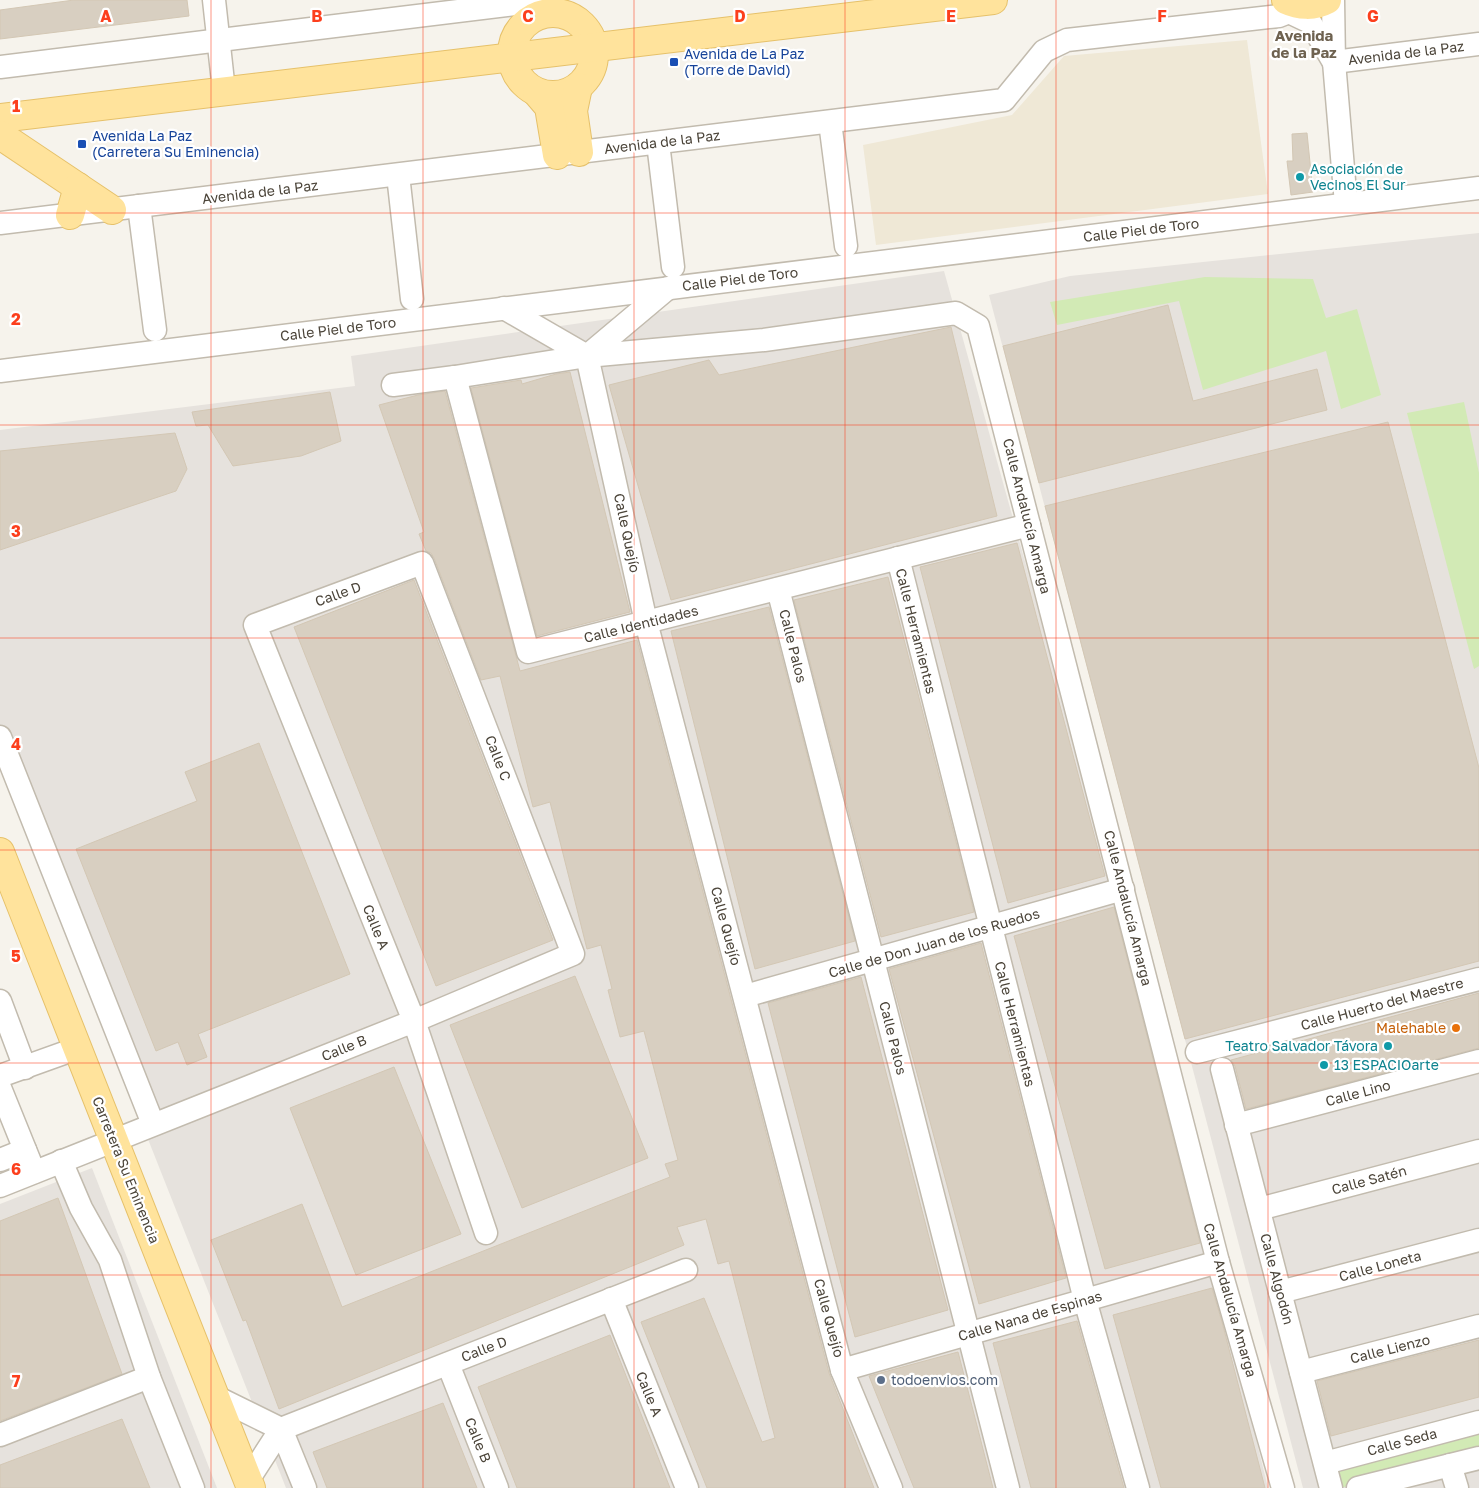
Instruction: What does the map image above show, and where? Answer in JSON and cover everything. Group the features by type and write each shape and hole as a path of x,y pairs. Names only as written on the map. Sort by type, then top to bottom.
{"main road":[{"path":"0,118 993,0"},
{"path":"1289,5 1313,5 1327,0"},
{"path":"537,93 551,96 565,94 578,88 588,77 594,64 594,47 591,37 584,26 574,18 548,4 516,33 511,57 516,73 525,85 537,93 549,107 568,154"},
{"path":"568,154 578,88"},
{"path":"0,135 78,187 126,208"},
{"path":"70,215 78,187"},
{"name":"Carretera Su Eminencia","path":"0,852 249,1484"}],"street":[{"path":"214,0 224,91"},
{"path":"1333,0 1334,62 1346,204"},
{"path":"0,67 218,40 548,4"},
{"path":"1289,5 1310,22 1334,62"},
{"name":"Avenida de la Paz","path":"0,223 1004,100 1044,51 1067,40 1279,16 1289,5"},
{"name":"Avenida de la Paz","path":"1334,62 1479,44"},
{"path":"830,122 846,246"},
{"path":"393,385 588,356 671,278 658,143"},
{"path":"398,175 412,299"},
{"name":"Calle Piel de Toro","path":"0,371 504,308 671,278 1479,188"},
{"path":"126,208 155,330"},
{"path":"504,308 588,356"},
{"name":"Calle Andalucía Amarga","path":"588,356 764,340 956,313 978,326 1218,1262 1283,1488"},
{"name":"Calle Quejío","path":"588,356 646,622 842,1370 891,1488"},
{"name":"Calle Identidades","path":"455,377 528,652 1029,524"},
{"name":"Calle Herramientas","path":"898,558 1085,1300 1138,1488"},
{"name":"Calle D","path":"255,625 422,564"},
{"name":"Calle C","path":"422,564 573,954"},
{"name":"Calle Palos","path":"778,589 1008,1488"},
{"name":"Calle A","path":"255,625 414,1021 486,1234"},
{"path":"0,737 8,782 153,1124"},
{"name":"Calle de Don Juan de los Ruedos","path":"744,996 1123,889"},
{"name":"Calle B","path":"0,1186 414,1021 573,954"},
{"name":"Calle Huerto del Maestre","path":"1197,1052 1479,979"},
{"path":"0,1001 25,1068"},
{"path":"0,1076 78,1048"},
{"name":"Calle Lino","path":"1236,1125 1479,1061"},
{"name":"Calle Algodón","path":"1222,1070 1331,1488"},
{"path":"0,1088 34,1172"},
{"path":"0,1160 25,1150"},
{"name":"Calle Satén","path":"1258,1209 1479,1151"},
{"path":"62,1161 82,1208 110,1260 149,1376 193,1488"},
{"name":"Calle Loneta","path":"1280,1292 1479,1240"},
{"name":"Calle Nana de Espinas","path":"842,1370 1218,1262"},
{"name":"Calle D","path":"281,1429 686,1270"},
{"name":"Calle A","path":"612,1299 687,1488"},
{"name":"Calle Lienzo","path":"1301,1372 1479,1326"},
{"name":"Calle B","path":"448,1364 497,1488"},
{"path":"0,1435 149,1376"},
{"path":"214,1396 281,1429 305,1488"},
{"name":"Calle Seda","path":"1325,1463 1479,1422"},
{"path":"249,1484 281,1429"},
{"path":"1358,1488 1424,1480 1450,1465 1479,1458"},
{"path":"1450,1465 1457,1488"}],"shaded area":[{"path":"1247,40 1268,194 876,245 863,145 1012,115 1064,56"},
{"path":"1479,233 1479,1488 1303,1488 989,295 1070,276"},
{"path":"944,271 1162,1053 1268,1488 286,1488 0,765 0,430 355,386 351,356"},
{"path":"92,1168 217,1488 0,1488 0,1204"}],"green space":[{"path":"1205,277 1313,279 1326,318 1357,309 1381,395 1341,409 1326,351 1203,390 1179,301 1057,325 1050,302"},
{"path":"1464,402 1479,473 1479,666 1474,669 1407,413"},
{"path":"1479,1427 1479,1453 1340,1488 1331,1466"}],"building":[{"path":"74,0 187,0 189,16 0,39 0,10"},
{"name":"Asociación de Vecinos El Sur","path":"1307,133 1313,192 1291,195 1287,161 1293,161 1292,134"},
{"path":"1168,305 1193,401 1317,369 1327,410 1039,483 1003,346"},
{"path":"951,327 997,516 671,600 609,385 709,360 719,375"},
{"path":"570,372 630,612 537,636 471,388 521,380 522,384"},
{"path":"445,391 520,671 637,640 829,1373 874,1488 707,1488 641,1322 704,1298 762,1442 775,1438 729,1261 718,1264 706,1219 677,1227 684,1245 279,1409 246,1320 243,1321 211,1240 302,1204 342,1307 670,1177 665,1164 678,1160 644,1031 620,1037 608,990 612,989 601,945 587,949 550,802 533,807 500,676 481,680 434,558 431,553 426,551 419,534 424,532 379,405 418,395"},
{"path":"330,392 341,441 301,456 233,466 208,425 196,426 192,412"},
{"path":"1388,422 1479,768 1479,961 1185,1039 1045,506"},
{"path":"175,433 187,469 176,491 0,550 0,451"},
{"path":"1017,543 1105,876 1008,903 920,567"},
{"path":"888,577 974,912 881,937 794,600"},
{"path":"414,580 553,940 436,986 294,627"},
{"path":"769,607 855,941 755,969 671,631"},
{"path":"259,743 350,974 198,1034 207,1057 187,1065 178,1042 156,1051 76,849 197,801 185,772"},
{"path":"1114,907 1200,1243 1105,1269 1014,936"},
{"path":"981,943 1066,1278 979,1304 889,969"},
{"path":"575,976 648,1158 522,1208 450,1025"},
{"path":"861,977 948,1310 855,1337 768,1003"},
{"path":"1479,993 1479,1048 1246,1109 1235,1066 1231,1060"},
{"path":"394,1067 461,1234 356,1275 290,1108"},
{"path":"58,1198 122,1374 0,1421 0,1221"},
{"path":"1212,1288 1265,1488 1161,1488 1113,1315"},
{"path":"1077,1321 1124,1488 1031,1488 993,1343"},
{"path":"610,1335 670,1488 517,1488 478,1387"},
{"path":"1479,1340 1479,1397 1331,1436 1317,1381"},
{"path":"958,1352 993,1488 914,1488 869,1376"},
{"path":"443,1403 477,1488 327,1488 313,1452"},
{"path":"122,1419 150,1488 0,1488 0,1465"}],"place":[{"name":"Avenida de La Paz (Torre de David)","path":"674,62"},
{"name":"Avenida La Paz (Carretera Su Eminencia)","path":"82,144"},
{"name":"Asociación de Vecinos El Sur","path":"1300,177"},
{"name":"Malehable","path":"1456,1028"},
{"name":"Teatro Salvador Távora","path":"1388,1046"},
{"name":"13 ESPACIOarte","path":"1324,1065"},
{"name":"todoenvios.com","path":"881,1380"}],"district":[{"name":"Avenida de la Paz","path":"1304,44"}]}
